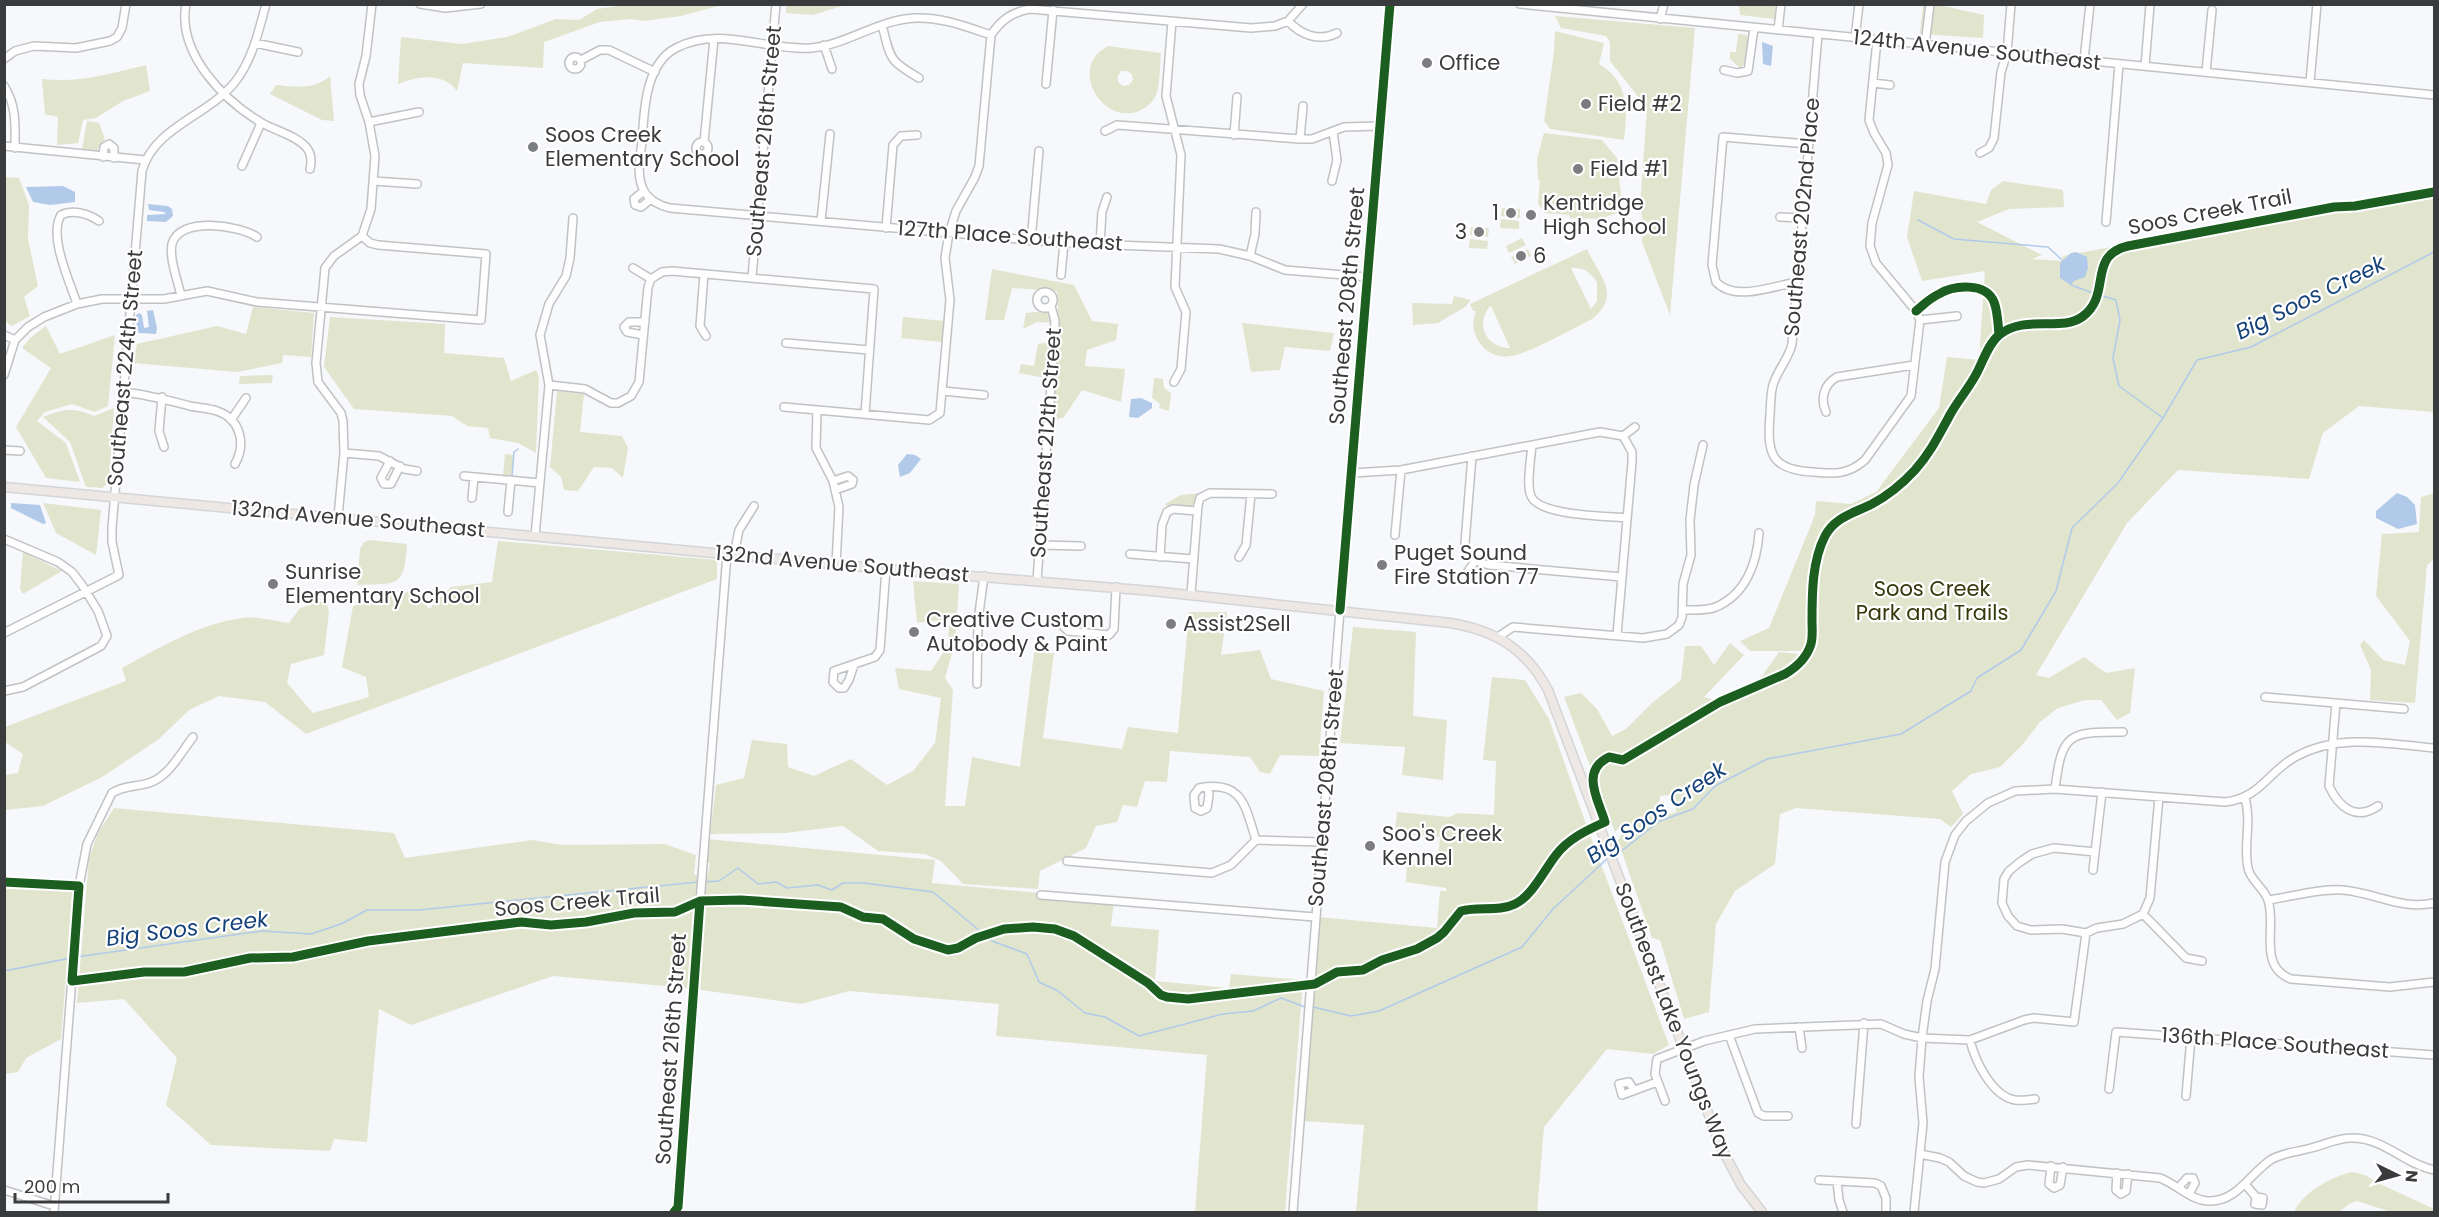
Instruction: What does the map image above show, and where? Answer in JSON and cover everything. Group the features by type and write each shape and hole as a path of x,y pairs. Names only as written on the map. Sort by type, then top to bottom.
{"main road":[{"name":"Southeast 208th Street","path":"1340,610 1390,4"},
{"name":"132nd Avenue Southeast","path":"4,487 886,569 1191,594 1470,626 1498,637"},
{"name":"Southeast Lake Youngs Way","path":"1498,637 1531,664 1548,690 1721,1147 1741,1185 1762,1212"}],"street":[{"path":"4,58 25,47 75,48 102,43 117,37 122,28 126,4"},
{"path":"186,4 184,24 193,51 207,74 224,93 261,123 306,147 310,154 310,169"},
{"path":"4,146 145,160 165,136 224,93 240,75 255,43 266,4"},
{"path":"338,518 344,453 343,421 335,404 322,390 316,373 320,306 325,268 334,256 362,236 371,209 375,156 359,84 366,56 372,4"},
{"path":"420,4 454,8 481,4"},
{"name":"Southeast 216th Street","path":"752,277 776,4"},
{"path":"784,407 928,420 938,416 942,410 950,300 945,258 949,232 956,211 979,166 991,35 1001,22 1019,11 1053,10 1257,28 1275,26 1288,21 1303,4"},
{"name":"124th Avenue Southeast","path":"1520,4 2434,95"},
{"path":"1660,19 1664,4"},
{"path":"1778,30 1781,4"},
{"path":"1855,38 1858,4"},
{"path":"1925,45 1930,4"},
{"path":"1980,153 1989,148 1994,138 2001,72 2007,52 2011,4"},
{"path":"2084,60 2090,4"},
{"path":"2310,82 2317,4"},
{"path":"2145,66 2150,5"},
{"path":"1046,84 1053,10"},
{"path":"2206,72 2212,10"},
{"path":"581,60 600,50 609,50 655,72 660,61 668,52 689,42 714,39 743,40 772,46 812,48 904,19 933,18 991,35"},
{"path":"1172,21 1166,96 1182,155 1175,287 1186,312 1181,369 1174,381"},
{"path":"1288,21 1298,31 1308,35 1327,37 1337,33"},
{"path":"882,25 891,57 897,66 919,78"},
{"path":"1724,70 1737,74 1748,70 1754,28"},
{"name":"Southeast 202nd Place","path":"1818,34 1791,351 1772,387 1768,439 1772,453 1779,463 1799,471 1838,474 1849,472 1864,460 1908,401 1911,396 1914,364"},
{"path":"704,142 714,39"},
{"path":"1826,412 1823,402 1825,390 1837,377 1914,364 1920,320 1916,311 1876,263 1870,246 1872,223 1888,165 1886,153 1869,120 1877,40"},
{"path":"255,43 298,52"},
{"path":"824,45 832,69"},
{"path":"2106,222 2119,64"},
{"name":"127th Place Southeast","path":"655,72 648,90 644,112 639,172 648,195 662,206 1031,241 1219,249 1250,256 1285,270 1368,277"},
{"path":"1874,83 1890,85"},
{"path":"4,86 12,98 15,109 15,148"},
{"path":"1234,135 1237,98"},
{"path":"1300,139 1304,106"},
{"path":"369,122 419,112"},
{"path":"242,166 261,123"},
{"path":"1105,131 1117,125 1312,139 1344,127 1380,126"},
{"path":"1332,181 1337,160 1333,132"},
{"path":"821,221 830,134"},
{"path":"886,228 893,145 901,136 917,135"},
{"path":"1797,282 1735,292 1724,290 1716,282 1712,265 1723,137 1808,144"},
{"path":"103,157 104,147 109,144 114,148 114,158"},
{"path":"1031,241 1039,151"},
{"name":"Southeast 224th Street","path":"86,591 119,575 112,542 114,496 130,299 141,180 145,160"},
{"path":"374,181 417,184"},
{"path":"1100,244 1102,212 1107,197"},
{"path":"77,304 58,248 58,218 68,212 85,214 99,221"},
{"path":"1250,256 1255,234 1256,212"},
{"path":"1780,216 1802,218"},
{"path":"535,536 549,385 540,334 549,304 566,276 570,258 573,218"},
{"path":"181,296 171,249 173,241 182,230 197,226 241,230 257,237"},
{"path":"4,375 15,340 28,327 44,317 77,304 112,298 150,300 207,291 257,302 481,320 486,255 378,245 370,243 362,236"},
{"path":"1061,275 1064,243"},
{"path":"633,268 651,279"},
{"path":"549,385 585,389 603,400 618,403 625,401 636,390 639,382 648,287 651,279 662,272 672,271 752,277 874,289 865,414"},
{"path":"704,274 700,326 706,336"},
{"name":"Southeast 212th Street","path":"1037,581 1053,358 1052,306"},
{"path":"1920,320 1958,316"},
{"path":"644,334 627,332 624,327 627,322 645,322"},
{"path":"4,335 15,340"},
{"path":"786,343 869,350"},
{"path":"122,392 162,397 217,411 231,420 237,428 242,446 235,464"},
{"path":"943,392 984,395"},
{"path":"162,397 159,431 164,447"},
{"path":"231,420 246,398"},
{"path":"817,410 816,447 836,490 840,519 836,564"},
{"path":"1352,474 1401,470 1600,432 1623,436 1635,427"},
{"path":"1617,635 1632,462 1632,452 1623,436"},
{"path":"1532,445 1529,492 1534,502 1551,510 1627,518"},
{"path":"1498,637 1513,627 1617,635 1659,636 1673,631 1679,625 1683,610 1683,584 1691,555 1690,520 1694,485 1703,445"},
{"path":"4,450 20,451"},
{"path":"344,453 373,455 417,471"},
{"path":"1472,456 1465,543 1467,553 1475,561 1489,565 1622,576"},
{"path":"390,461 381,478 384,484 391,484 400,466"},
{"path":"1395,535 1401,470"},
{"path":"464,476 540,483"},
{"path":"833,482 848,476 853,480 852,484 836,490"},
{"path":"472,498 474,477"},
{"path":"508,512 511,480"},
{"path":"1191,594 1197,511 1203,495 1210,492 1272,494"},
{"path":"1239,556 1246,545 1251,494"},
{"name":"Southeast 216th Street","path":"677,1200 731,555 738,530 754,506"},
{"path":"1160,557 1162,525 1167,512 1173,509 1197,511"},
{"path":"1683,610 1716,607 1741,588 1752,572 1758,554 1759,533"},
{"path":"4,539 58,562 72,572 86,591 106,630 105,640 101,646 23,687 4,691"},
{"path":"1040,545 1081,546"},
{"path":"1130,554 1193,559"},
{"path":"1464,577 1475,561"},
{"path":"854,665 875,657 880,650 886,569"},
{"path":"977,684 978,621 984,576"},
{"path":"1063,626 1068,631 1109,635 1114,629 1116,587"},
{"path":"4,633 86,591"},
{"name":"Southeast 208th Street","path":"1293,1212 1340,610"},
{"path":"2265,697 2404,709"},
{"path":"2336,703 2329,786 2334,797 2353,812 2369,812 2378,806"},
{"path":"2055,789 2058,759 2065,744 2072,738 2093,732 2123,732"},
{"path":"4,1190 54,1209 84,854 108,798 118,789 145,784 159,778 169,770 193,737"},
{"path":"1914,1212 1923,1123 1919,1077 1922,1038 1927,1001 1935,969 1945,862 1955,835 1966,821 1988,803 2015,791 2055,789 2225,802 2245,798 2259,789 2286,763 2307,752 2332,744 2354,741 2434,748"},
{"path":"1208,787 1227,788 1239,794 1256,840"},
{"path":"2093,870 2102,792"},
{"path":"2095,852 2054,848 2032,854 2020,862 2009,871 2004,879 2001,903 2008,916 2017,926 2031,930 2062,929 2086,933 2097,928 2123,924 2143,914 2150,898 2159,797"},
{"path":"2245,798 2248,810 2248,871 2268,900 2275,970 2291,979 2390,987 2434,982"},
{"path":"1067,861 1212,873 1231,865 1256,840 1322,842"},
{"path":"2268,900 2340,889 2406,905 2420,906 2434,903"},
{"path":"1041,895 1316,917"},
{"path":"2143,914 2186,958 2202,960"},
{"path":"1665,1101 1654,1068 1657,1059 1683,1048 1755,1029 1864,1023 1881,1024 1904,1034 1922,1038 1970,1040 2034,1018 2074,1022 2086,933"},
{"path":"1856,1124 1864,1023"},
{"path":"1799,1027 1802,1048"},
{"name":"136th Place Southeast","path":"2109,1089 2116,1032 2434,1055"},
{"path":"1728,1035 1758,1113 1764,1116 1788,1116"},
{"path":"2186,1096 2191,1037"},
{"path":"1970,1040 1978,1063 1999,1092 2016,1100 2035,1099"},
{"path":"1634,1090 1657,1082"},
{"path":"1920,1154 1949,1162 1964,1176 1977,1182 1984,1183 2000,1179 2016,1167 2063,1167 2160,1178 2200,1200 2210,1201 2222,1199 2245,1184 2271,1160 2287,1152 2307,1149 2348,1137 2374,1141 2421,1167 2434,1170"},
{"path":"2050,1166 2049,1184 2054,1188 2060,1185 2063,1167"},
{"path":"2117,1173 2116,1190 2121,1194 2126,1191 2128,1174"},
{"path":"2179,1187 2187,1178 2193,1178 2195,1183 2189,1194"},
{"path":"1819,1180 1875,1183 1881,1186 1886,1198 1886,1212"},
{"path":"1837,1181 1843,1212"},
{"path":"2245,1184 2256,1197"}],"green space":[{"path":"632,4 722,5 681,16 644,21 631,19 600,22 544,42 543,68 463,63 457,91 444,81 430,77 398,84 401,37 462,44 507,37 556,19 579,20 597,9"},
{"path":"786,4 845,5 813,15 786,13"},
{"path":"1739,5 1776,5 1775,19 1740,15"},
{"path":"1923,5 1939,5 1984,15 1983,38 1920,34"},
{"path":"1555,16 1695,28 1670,315 1642,242 1643,222 1640,207 1647,108 1610,61 1610,42 1606,36 1561,28"},
{"name":"Field #2","path":"1555,31 1604,43 1599,64 1609,71 1621,88 1626,107 1624,140 1550,129 1544,121"},
{"path":"1738,34 1747,35 1748,38 1745,63 1740,68 1730,59 1730,52 1736,52"},
{"path":"1108,46 1161,53 1156,95 1142,110 1127,113 1116,111 1106,106 1092,87 1091,64 1097,54","holes":["1121,71 1132,74 1133,80 1129,85 1123,86 1118,82 1118,76"]},
{"path":"146,65 150,91 123,101 96,118 83,120 78,143 57,145 58,117 45,114 42,79 82,79"},
{"path":"330,76 334,121 322,120 270,94 276,85 311,86"},
{"path":"87,121 99,123 105,139 97,150 82,149"},
{"name":"Field #1","path":"1544,133 1602,140 1617,158 1621,196 1620,212 1599,219 1570,218 1569,215 1545,213 1538,204 1540,180 1538,180 1537,159"},
{"path":"5,177 19,178 29,205 28,239 38,286 24,297 30,316 12,326 5,321"},
{"name":"Soos Creek Park and Trails","path":"2003,181 2063,190 2064,207 2009,209 1977,222 2042,255 2032,259 2062,261 2063,256 2434,186 2434,418 2433,412 2359,406 2323,433 2309,479 2178,470 2127,523 2036,675 2049,678 2084,657 2106,673 2135,668 2130,713 2117,720 2101,700 2085,700 2058,708 2040,722 2023,744 2000,767 1971,774 1952,791 1963,814 1951,827 1940,819 1796,808 1780,814 1775,864 1735,891 1716,924 1709,1012 1684,1019 1660,940 1652,938 1618,841 1625,827 1624,823 1615,832 1564,697 1581,693 1597,709 1612,736 1626,729 1652,703 1681,680 1685,646 1701,646 1714,665 1730,643 1744,655 1704,697 1719,701 1762,676 1779,652 1800,654 1801,651 1750,651 1740,641 1769,628 1815,515 1816,501 1851,504 1876,492 1939,408 1947,357 1979,360 1985,271 1922,281 1907,237 1914,191 1986,204 1991,190","holes":["1670,795 1677,812 1658,816 1660,796"]},
{"name":"1","path":"1502,208 1520,209 1520,218 1501,216"},
{"path":"1501,219 1519,221 1519,229 1500,228"},
{"name":"3","path":"1471,227 1489,228 1488,237 1470,235"},
{"path":"1522,238 1526,245 1509,253 1506,246"},
{"path":"1470,239 1488,241 1487,249 1469,248"},
{"name":"6","path":"1528,249 1531,256 1515,264 1511,257"},
{"path":"1587,249 1602,276 1607,293 1601,310 1592,319 1528,351 1506,356 1489,352 1479,342 1473,326 1476,311 1473,311 1470,304","holes":["1571,268 1586,271 1597,282 1597,301 1591,309","1491,306 1510,348 1495,344 1485,334 1483,320"]},
{"path":"992,269 1074,285 1092,321 1118,324 1116,340 1087,350 1085,366 1125,369 1121,402 1082,390 1064,417 1053,421 1055,380 1019,373 1021,364 1034,366 1038,344 1057,341 1058,323 1037,322 1023,329 1026,313 1058,310 1057,291 1012,288 1004,320 985,320"},
{"path":"1454,296 1471,300 1465,307 1438,323 1413,325 1412,303 1452,304"},
{"path":"253,307 314,313 311,357 283,355 282,363 237,372 133,363 137,344 217,326 246,334"},
{"path":"330,317 445,324 444,353 504,358 511,381 536,370 539,377 536,453 518,443 490,438 488,428 467,426 452,416 354,409 324,367"},
{"path":"903,317 944,321 942,342 901,338"},
{"path":"1242,323 1334,333 1330,351 1285,347 1280,370 1251,372"},
{"path":"46,326 60,354 115,335 108,406 95,412 72,404 45,412 37,421 66,443 80,482 46,478 16,427 51,368 22,348 31,337"},
{"path":"273,375 272,383 239,384 240,376"},
{"path":"1154,378 1163,379 1164,388 1171,393 1169,411 1159,408 1160,404 1152,398"},
{"path":"557,391 584,394 580,432 622,436 628,448 623,478 612,468 594,467 578,491 564,490 561,477 550,467"},
{"path":"114,408 109,482 102,488 86,487 70,442 43,417 68,410 94,416"},
{"path":"505,454 514,455 512,476 503,475"},
{"path":"1200,493 1192,506 1168,508 1165,504 1181,495"},
{"path":"2434,493 2434,559 2427,565 2415,703 2370,700 2371,670 2360,645 2364,640 2383,660 2405,665 2410,641 2376,596 2382,534 2419,532 2421,497"},
{"path":"43,503 101,510 96,555 56,533"},
{"path":"370,540 407,544 404,569 396,581 357,585 360,549 364,542"},
{"path":"498,541 717,560 717,579 306,734 265,702 219,696 189,710 159,739 102,777 43,806 5,810 5,775 18,773 23,754 5,742 5,727 126,681 122,668 180,637 211,625 248,618 289,623 300,608 326,600 329,612 324,655 291,664 287,683 313,713 369,697 366,677 342,667 353,606 415,590 429,609 451,587 492,582"},
{"path":"23,552 62,571 23,594 20,589"},
{"path":"913,581 959,584 955,643 945,678 953,690 945,806 965,806 972,757 1020,767 1034,652 1054,653 1043,738 1122,749 1128,727 1178,733 1189,612 1227,612 1221,655 1260,650 1271,679 1324,691 1319,756 1280,755 1270,774 1260,772 1250,757 1170,751 1167,782 1145,781 1137,807 1123,805 1117,822 1096,826 1086,848 1040,871 1038,889 963,884 941,861 925,854 878,851 843,826 785,833 710,834 716,785 744,778 752,740 787,744 788,767 814,776 851,759 887,785 913,771 935,743 941,698 899,689 895,668 931,671 947,647 950,619 917,623"},
{"path":"1353,627 1416,632 1413,716 1447,720 1443,780 1402,775 1405,747 1340,743"},
{"path":"1492,677 1525,680 1549,719 1669,1045 1653,1054 1607,1049 1544,1127 1537,1212 1356,1212 1364,1125 1303,1121 1318,917 1437,928 1440,891 1446,891 1446,888 1406,882 1407,864 1437,866 1440,837 1395,833 1397,812 1449,817 1458,813 1494,815 1496,761 1483,760"},
{"path":"114,808 394,833 405,858 532,840 563,845 665,844 696,855 694,875 708,874 710,863 705,863 707,839 935,860 932,883 1114,900 1111,926 1159,930 1155,981 1229,988 1231,974 1303,980 1285,1212 1195,1212 1207,1055 996,1036 999,1004 849,991 801,1004 687,988 553,976 411,1025 379,1009 367,1142 334,1139 330,1151 211,1145 166,1105 177,1058 124,999 77,1003 89,858 98,833"},
{"path":"5,876 73,883 61,1039 26,1058 18,1072 5,1074"},
{"path":"2352,1172 2365,1175 2434,1209 2434,1212 2391,1212 2357,1201 2339,1212 2294,1212 2304,1198 2318,1186"}],"water":[{"path":"1762,42 1773,46 1771,66 1763,64"},
{"path":"63,186 75,192 75,202 50,205 33,202 26,187"},
{"path":"148,204 168,206 172,209 173,216 166,222 147,221 147,215 166,214 149,210"},
{"path":"2076,252 2087,257 2088,268 2085,277 2074,281 2071,285 2060,278 2060,263 2071,253"},
{"path":"153,310 156,334 139,333 136,315 139,313 142,315 144,328 149,327 147,311"},
{"path":"1141,398 1152,403 1152,408 1138,418 1129,417 1131,399"},
{"path":"907,454 921,459 910,473 900,477 898,465"},
{"path":"2397,493 2407,497 2415,505 2417,524 2398,529 2376,518 2376,511"},
{"path":"11,503 40,505 46,523 43,524 11,508"}],"waterway":[{"path":"1918,220 1954,239 2048,247 2062,260"},
{"name":"Big Soos Creek","path":"1616,855 1660,821 1693,809 1715,786 1767,759 1901,734 1971,691 1977,678 2021,650 2056,591 2072,528 2118,483 2163,418 2197,360 2251,347 2434,252"},
{"path":"2071,285 2093,293"},
{"path":"2103,296 2116,300 2120,320 2113,358 2119,386 2163,418"},
{"path":"512,476 514,452 518,449"},
{"name":"Big Soos Creek","path":"1313,1007 1351,1016 1379,1011 1522,947 1553,909 1608,858"},
{"name":"Big Soos Creek","path":"703,882 719,881 738,868 758,884 776,882 787,888 818,885 832,890 843,883 864,883 933,892 992,941 1027,954 1039,982 1058,991 1085,1013 1105,1017 1139,1036 1223,1014 1253,1011 1281,998 1305,1007"},
{"name":"Big Soos Creek","path":"76,957 262,931 311,934 341,924 367,910 419,910 698,882"},
{"name":"Big Soos Creek","path":"4,971 71,958"}],"cycle path":[{"path":"1340,610 1390,4"},
{"name":"Soos Creek Trail","path":"4,882 79,886 72,981 144,972 184,972 250,958 293,957 368,941 521,922 551,925 586,922 634,913 675,912 700,901 741,900 841,907 863,917 883,919 914,939 948,950 1004,929 1033,927 1055,929 1074,936 1167,997 1188,999 1315,984 1337,972 1363,970 1382,960 1417,949 1444,932 1461,911 1502,908 1515,904 1533,889 1566,844 1605,822 1593,778 1600,763 1609,757 1623,760 1720,702 1785,674 1797,665 1811,644 1815,567 1817,556 1829,530 1846,516 1884,497 1915,470 1931,449 1974,378 1991,344 1999,335 2020,325 2064,323 2082,317 2091,308 2096,298 2103,267 2107,258 2115,251 2128,246 2334,207 2355,206 2434,192"},
{"path":"1916,311 1945,291 1961,287 1977,288 1984,291 1994,302 1999,335"},
{"path":"674,1212 678,1207 700,901"}],"place":[{"name":"Office","path":"1427,63"},
{"name":"Field #2","path":"1586,104"},
{"name":"Soos Creek Elementary School","path":"533,147"},
{"name":"Field #1","path":"1578,169"},
{"name":"1","path":"1511,213"},
{"name":"Kentridge High School","path":"1531,215"},
{"name":"3","path":"1479,232"},
{"name":"6","path":"1521,256"},
{"name":"Puget Sound Fire Station 77","path":"1382,565"},
{"name":"Sunrise Elementary School","path":"273,584"},
{"name":"Assist2Sell","path":"1171,624"},
{"name":"Creative Custom Autobody & Paint","path":"914,632"},
{"name":"Soo's Creek Kennel","path":"1370,846"}]}
